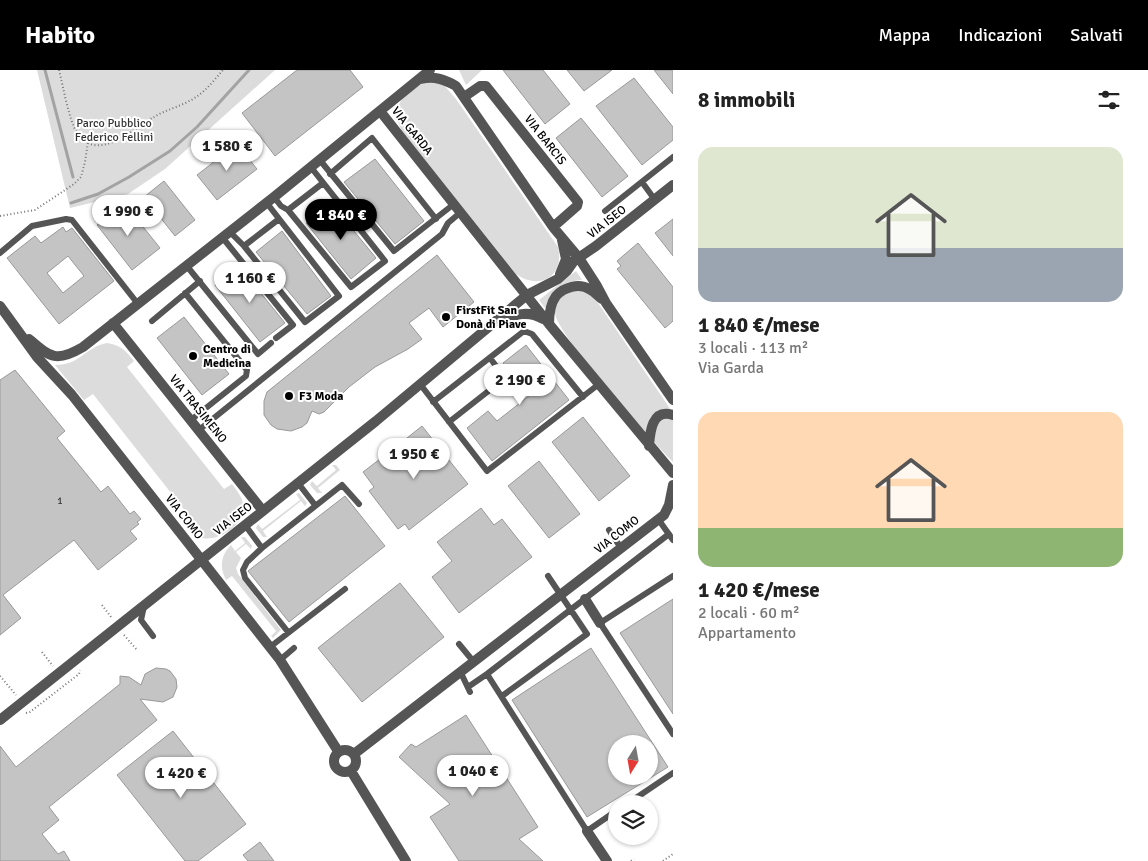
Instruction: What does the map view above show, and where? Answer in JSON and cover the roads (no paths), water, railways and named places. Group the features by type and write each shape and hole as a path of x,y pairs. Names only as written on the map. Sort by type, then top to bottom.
{"street":[{"path":"380,111 430,70"},
{"path":"421,79 430,77 448,81 456,86 553,226 579,258 606,304 673,400"},
{"name":"VIA BARCIS","path":"464,98 480,86 486,86 578,202 577,206 553,226"},
{"name":"VIA GARDA","path":"20,330 47,354 62,356 71,354 83,347 380,111 549,324 673,473"},
{"name":"VIA ISEO","path":"0,720 298,483 527,295 555,281 579,258 673,185"},
{"path":"515,280 534,287 555,281 566,259 561,237"},
{"path":"549,324 552,304 556,296 568,288 583,286 591,289 606,304"},
{"name":"VIA COMO","path":"0,306 20,330 37,357 72,395 280,660 338,751 333,759 335,767 341,772 350,771 406,861"},
{"name":"VIA ISEO","path":"479,335 508,318 521,314 533,313 549,324"},
{"name":"VIA TRASIMENO","path":"113,323 263,511"},
{"path":"649,446 650,427 654,421 660,416 673,415"},
{"path":"661,517 669,505 673,485"},
{"name":"VIA COMO","path":"354,754 661,517"},
{"path":"584,599 600,623"},
{"path":"338,751 345,749 354,754 356,764 350,771"},
{"path":"587,831 607,861"}],"lane":[{"path":"330,174 372,138 436,219"},
{"path":"605,211 673,157"},
{"path":"319,159 394,252 436,219 457,208"},
{"path":"270,200 288,210 351,287 385,261 310,166"},
{"path":"642,182 655,200"},
{"path":"288,210 323,183"},
{"path":"226,234 244,246 305,322 339,296 279,219 270,200"},
{"path":"199,430 442,234 457,208"},
{"path":"0,253 32,226 66,219 72,220 138,304"},
{"path":"244,246 279,219"},
{"path":"226,234 293,325 276,338"},
{"path":"186,265 258,354 271,343"},
{"path":"152,321 200,281"},
{"path":"185,293 247,370 246,376 191,420"},
{"path":"433,402 524,331 532,334 583,397"},
{"path":"449,422 505,378 490,358"},
{"path":"420,384 487,471 599,384"},
{"path":"298,483 315,505"},
{"path":"288,632 243,574 247,562 342,485 359,504"},
{"path":"661,517 673,540"},
{"path":"245,525 262,548"},
{"path":"609,530 621,548"},
{"path":"460,671 469,690 487,674 669,534"},
{"path":"502,696 587,634 548,576"},
{"path":"673,576 600,623 673,734"},
{"path":"270,647 345,589"},
{"path":"144,605 141,620 153,636"},
{"path":"459,644 473,661"},
{"path":"280,660 294,648"},
{"path":"487,674 587,831 608,817"},
{"path":"640,795 673,773"}],"waterway":[{"path":"45,70 73,177"},
{"path":"71,203 98,194 170,151 197,127 249,70"}],"place":[{"name":"FirstFit San Donà di Piave","path":"446,317"},
{"name":"Centro di Medicina","path":"193,356"},
{"name":"F3 Moda","path":"289,396"}],"park label":[{"name":"Parco Pubblico Federico Fellini","path":"114,130"}]}
